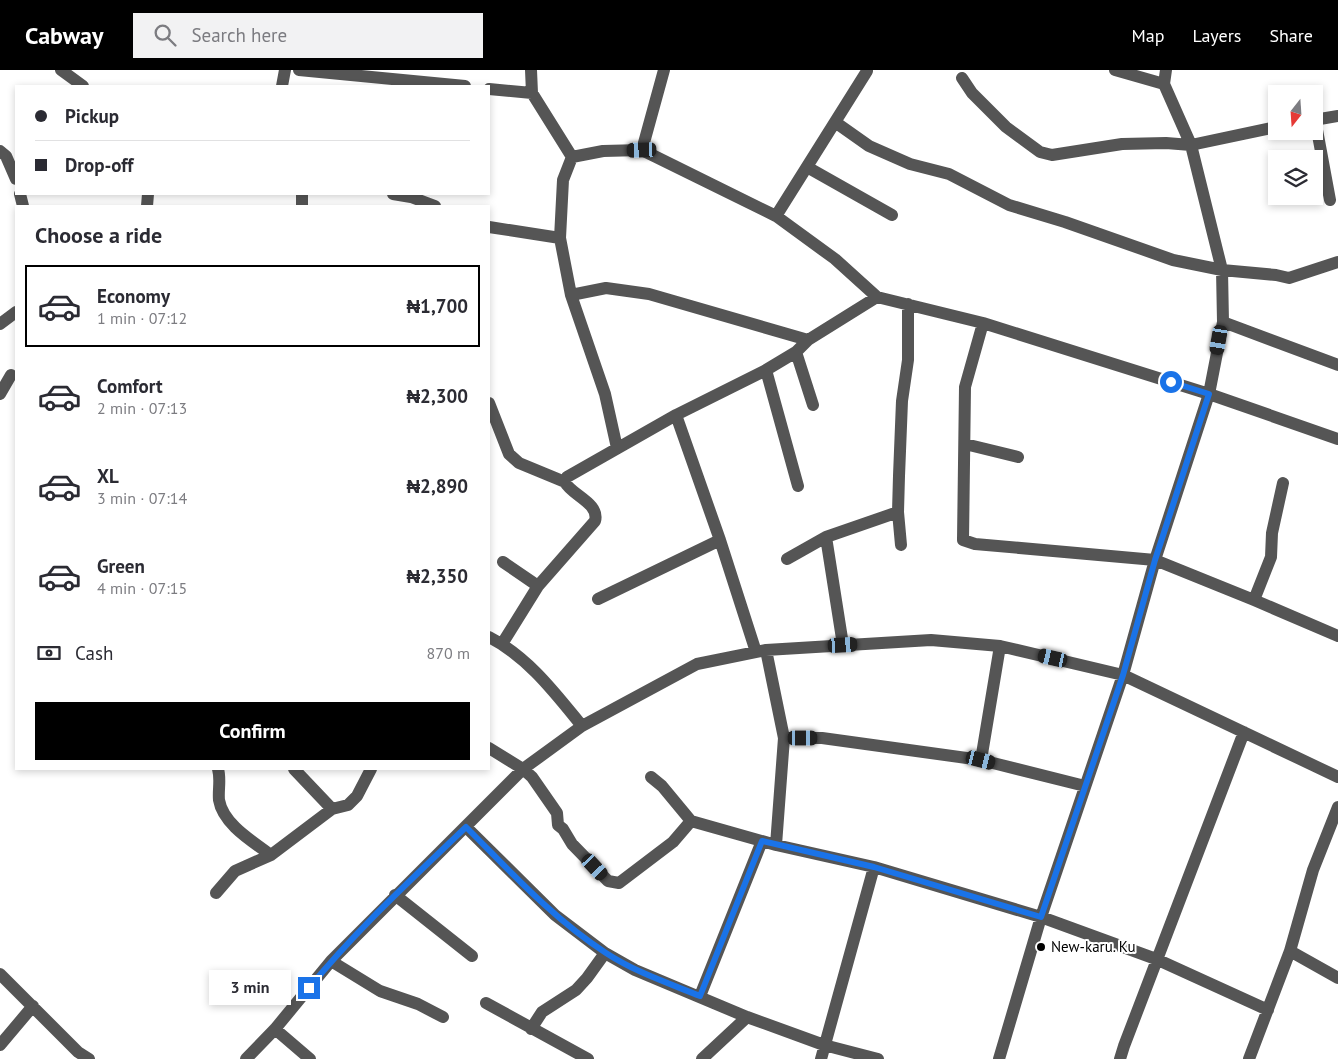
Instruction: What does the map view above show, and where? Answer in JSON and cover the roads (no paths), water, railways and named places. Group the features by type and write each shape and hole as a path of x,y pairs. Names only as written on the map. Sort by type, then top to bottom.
{"street":[{"path":"61,70 82,85"},
{"path":"282,85 284,70"},
{"path":"299,70 455,85"},
{"path":"531,70 532,93 572,157"},
{"path":"642,150 664,70"},
{"path":"776,216 866,70"},
{"path":"1115,70 1164,84"},
{"path":"999,1059 1041,917 1123,675 1155,560 1209,394 1222,322 1222,270 1191,144 1164,84 1166,70"},
{"path":"962,78 972,93 1006,127 1040,152 1052,155 1122,144 1191,144 1268,129"},
{"path":"490,89 532,93"},
{"path":"1323,118 1338,116"},
{"path":"835,122 869,146 910,164 949,174 1009,205 1173,260 1222,270 1289,278 1338,262"},
{"path":"1318,140 1330,200"},
{"path":"572,157 603,151 642,150 776,216 835,259 877,297 983,322 1209,394 1338,439"},
{"path":"0,151 6,156 15,176"},
{"path":"572,157 563,180 560,238 571,295 605,394 617,448"},
{"path":"807,167 892,216"},
{"path":"399,195 411,197 432,205"},
{"path":"490,227 560,238"},
{"path":"571,295 606,288 649,294 808,340"},
{"path":"565,482 567,477 676,415 766,370 796,352 808,340 877,297"},
{"path":"901,545 898,512 902,401 908,360 908,304"},
{"path":"0,324 15,313"},
{"path":"983,322 964,387 965,444 962,525 964,540 975,544 1155,560 1338,636"},
{"path":"1222,322 1338,365"},
{"path":"796,352 813,405"},
{"path":"766,370 798,486"},
{"path":"0,394 9,374"},
{"path":"490,406 509,454 519,464 565,482 595,512 596,517 595,521 538,586 502,644"},
{"path":"676,415 761,651 784,738 776,845"},
{"path":"965,444 1018,458"},
{"path":"1254,600 1271,557 1272,533 1283,483"},
{"path":"787,559 826,537 898,512"},
{"path":"826,537 843,645"},
{"path":"598,599 720,540"},
{"path":"503,562 538,586"},
{"path":"490,638 502,644 543,678 582,726"},
{"path":"246,1059 275,1029 331,961 395,895 524,769 582,726 697,664 761,651 843,645 931,640 1000,646 1123,675 1338,777"},
{"path":"981,760 1000,646"},
{"path":"1120,1059 1156,959 1244,732"},
{"path":"784,738 822,738 981,760 1085,786"},
{"path":"490,749 524,769 532,777 557,813 558,825 563,829 572,844 608,881 613,883 619,883 673,842 691,821"},
{"path":"218,770 221,810 242,833 271,855"},
{"path":"295,770 332,809"},
{"path":"216,893 235,871 271,855 332,809 348,805 358,796 371,770"},
{"path":"651,777 662,786 691,821 776,845 874,867 1041,917 1156,959 1268,1010"},
{"path":"1249,1059 1290,951 1313,870 1338,807"},
{"path":"466,827 555,915 605,953 635,970 747,1017 824,1045 878,1059"},
{"path":"700,996 762,841"},
{"path":"821,1059 874,867"},
{"path":"395,895 472,956"},
{"path":"1290,951 1338,978"},
{"path":"531,1029 542,1012 576,990 605,953"},
{"path":"331,961 380,991 418,1004 443,1017"},
{"path":"0,974 33,1006 80,1057"},
{"path":"486,1002 531,1029 588,1059"},
{"path":"0,1045 33,1006"},
{"path":"702,1059 747,1017"},
{"path":"275,1029 310,1059"}],"place":[{"name":"New-karu. Ku","path":"1041,947"}]}
